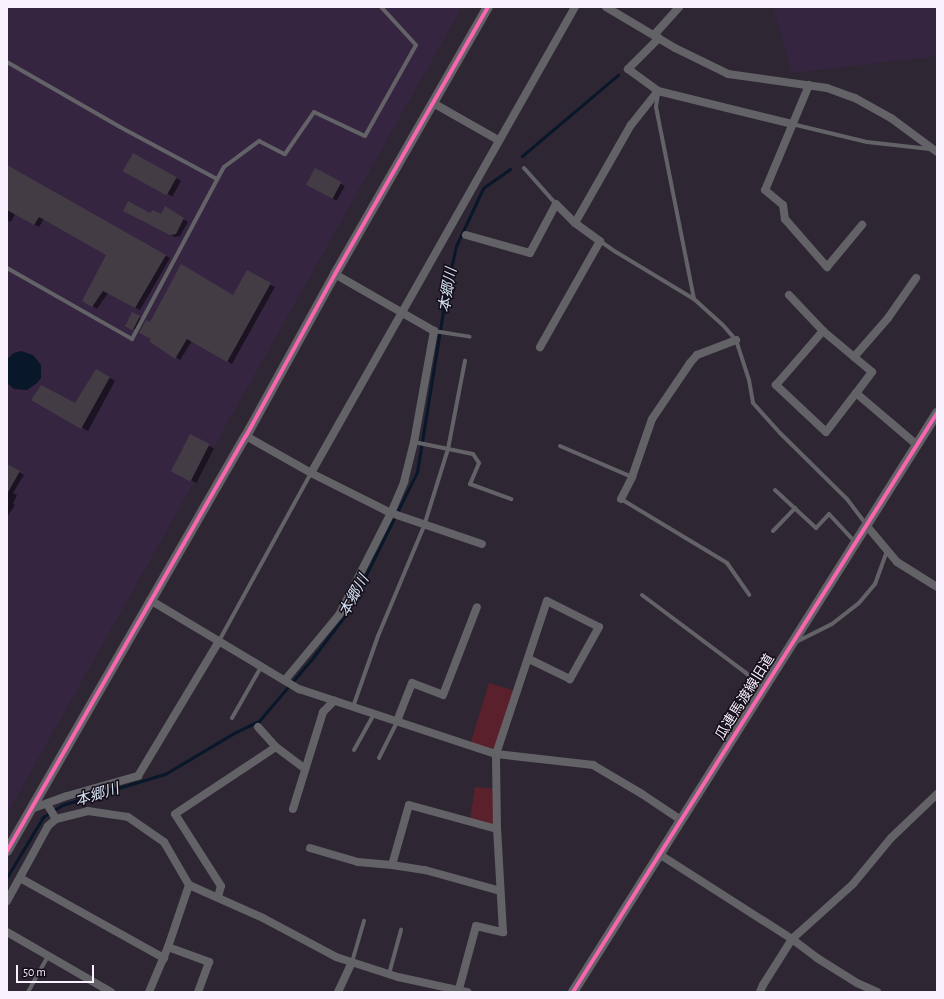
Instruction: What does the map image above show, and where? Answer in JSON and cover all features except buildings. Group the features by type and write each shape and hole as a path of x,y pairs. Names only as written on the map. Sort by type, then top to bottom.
{"street":[{"path":"7,852 150,600 246,436 335,274 488,7"},
{"path":"311,473 498,140 575,7"},
{"path":"606,7 675,48 728,74 827,88 855,98 891,118 936,150"},
{"path":"679,7 657,36 628,69 658,92 792,124"},
{"path":"809,85 765,190 783,205 784,219 827,266 862,225"},
{"path":"575,223 631,125 658,92"},
{"path":"433,103 498,140"},
{"path":"466,235 530,253 556,204 575,223 600,241 540,347"},
{"path":"285,680 339,615 404,482 414,442 434,331 335,274"},
{"path":"854,357 888,318 916,278"},
{"path":"789,294 823,331 872,372 826,432 776,385 823,331"},
{"path":"621,499 632,477 652,419 690,363 697,355 736,340"},
{"path":"856,393 917,445"},
{"name":"瓜連馬渡線旧道","path":"573,992 937,413"},
{"path":"246,436 311,473 403,519 482,544"},
{"path":"866,525 897,562 937,587"},
{"path":"150,600 299,689 496,754 593,765 642,794 681,820"},
{"path":"7,901 48,826 56,820 88,811 128,817 164,842 190,886 263,918 336,956 389,974 463,991 476,926 503,932 497,829 496,754 529,659 547,601 599,627 570,679 529,659"},
{"path":"397,721 412,683 443,694 477,607"},
{"path":"31,810 138,776 219,641"},
{"path":"293,809 304,769 323,712 334,701"},
{"path":"258,727 276,747 304,769"},
{"path":"218,897 222,886 175,814 276,747"},
{"path":"760,992 792,939 853,884 891,838 937,794"},
{"path":"47,804 56,820"},
{"path":"392,865 409,805 497,829"},
{"path":"310,848 358,862 425,870 500,891"},
{"path":"659,854 792,939 816,958 857,983 877,992"},
{"path":"20,878 164,958"},
{"path":"149,992 164,958 190,886"},
{"path":"7,932 111,992"},
{"path":"168,947 210,962 198,992"},
{"path":"338,992 352,962"}],"lane":[{"path":"7,268 132,339 224,167 259,141 285,154 314,112 365,136 416,45 381,7"},
{"path":"7,62 120,127 217,179"},
{"path":"658,92 656,107 694,299"},
{"path":"792,124 866,142 936,150"},
{"path":"524,168 556,204"},
{"path":"600,241 694,299 722,324 736,340 749,380 753,403 780,433 816,466 847,499 866,525"},
{"path":"434,331 470,337"},
{"path":"354,707 378,636 424,526 448,449 465,361"},
{"path":"414,442 472,454 479,463 470,484 511,499"},
{"path":"560,446 632,477"},
{"path":"219,641 311,473"},
{"path":"775,490 816,528 829,514 855,542"},
{"path":"621,499 727,563 749,595"},
{"path":"773,531 795,508"},
{"path":"791,644 832,624 859,603 875,584 887,550"},
{"path":"642,595 745,672 763,690"},
{"path":"232,718 261,666"},
{"path":"354,750 374,714"},
{"path":"379,758 397,721"},
{"path":"352,962 364,921"},
{"path":"389,974 401,930"},
{"path":"28,992 48,956"}],"shaded area":[{"path":"7,7 462,7 7,814"},
{"path":"773,7 937,7 937,56 792,73"},
{"path":"489,683 515,691 496,752 470,744"},
{"path":"475,787 495,789 495,825 470,819"}],"water":[{"path":"21,351 33,355 41,365 41,378 27,390 14,389 7,383 7,359 14,353"}],"waterway":[{"name":"本郷川","path":"522,156 618,75"},
{"name":"本郷川","path":"7,877 43,817 62,805 165,774 234,733 259,721 311,660 347,613 417,472 447,286 456,246 483,188 510,169"}],"cycle path":[{"path":"7,851 246,436 335,274 488,7"},
{"path":"573,992 937,413"}]}
